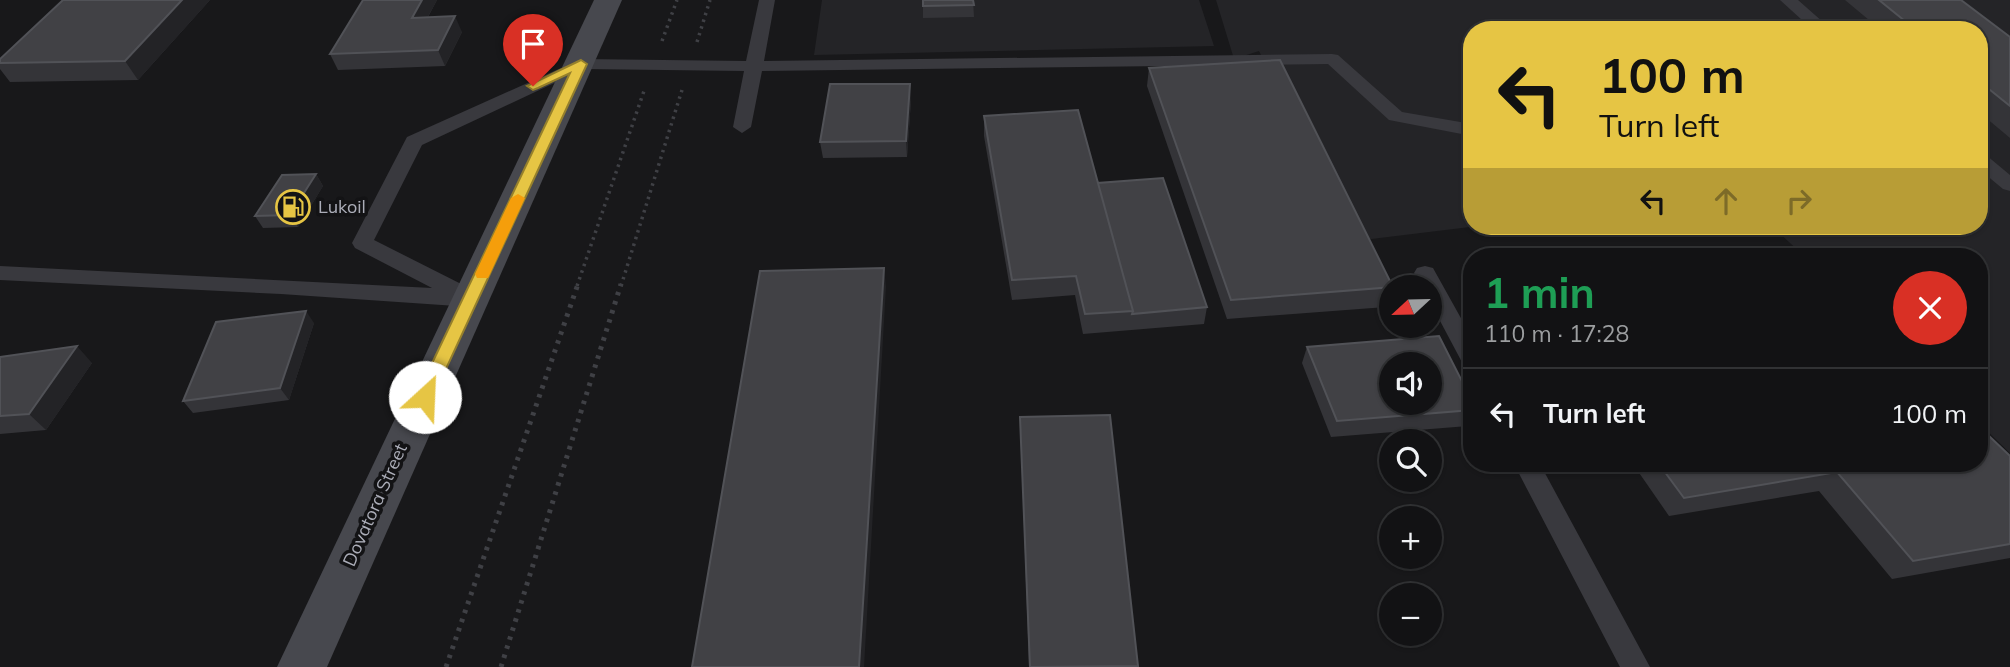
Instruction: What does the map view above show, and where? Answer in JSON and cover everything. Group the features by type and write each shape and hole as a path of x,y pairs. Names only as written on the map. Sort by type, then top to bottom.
{"main road":[{"name":"Dovatora Street","path":"302,667 581,64 608,0"}],"lane":[{"path":"741,127 767,0"},
{"path":"1788,0 1813,21"},
{"path":"471,299 362,243 414,141 581,64 652,66 1332,58 1396,116 1463,128"},
{"path":"1988,167 2010,185"},
{"path":"0,273 281,286 471,299"},
{"path":"1425,273 1463,343"},
{"path":"1531,472 1635,667"}],"path":[{"path":"446,667 677,0"},
{"path":"501,667 710,0"}],"shaded area":[{"path":"822,0 1199,0 1214,46 814,55"},
{"path":"1216,0 2010,0 2010,453 1988,432 1988,248 1795,248 1782,235 1988,235 1988,21 1463,21 1463,228 1355,241 1259,51 1234,59"}],"building":[{"path":"63,0 182,0 125,61 0,63 0,59"},
{"path":"363,0 422,0 412,18 455,16 438,50 330,54"},
{"path":"923,0 973,0 974,5 923,6"},
{"path":"1879,0 1961,0 2010,37 2010,106 1988,88 1988,21 1905,21"},
{"path":"1280,60 1387,275 1379,275 1379,288 1231,300 1149,68"},
{"path":"830,84 910,84 906,141 820,142"},
{"path":"1078,110 1133,311 1085,314 1076,276 1012,280 984,116"},
{"path":"316,174 290,215 255,216 282,175"},
{"path":"1163,178 1207,307 1132,314 1098,183"},
{"path":"884,268 859,667 692,667 760,271"},
{"path":"306,311 280,388 183,401 216,322"},
{"path":"1440,338 1463,383 1463,411 1442,412 1442,352 1379,352 1379,415 1411,415 1337,421 1307,347"},
{"path":"77,346 29,414 0,416 0,357"},
{"path":"1110,415 1138,666 1030,667 1020,417"},
{"path":"1988,435 2010,456 2010,544 1913,561 1837,472 1988,472"},
{"path":"1665,472 1837,472 1684,498"}],"slow traffic":[{"path":"482,274 518,198"}],"place":[{"name":"Lukoil","path":"293,207"}],"route":[{"path":"425,397 581,64 533,86"}]}
